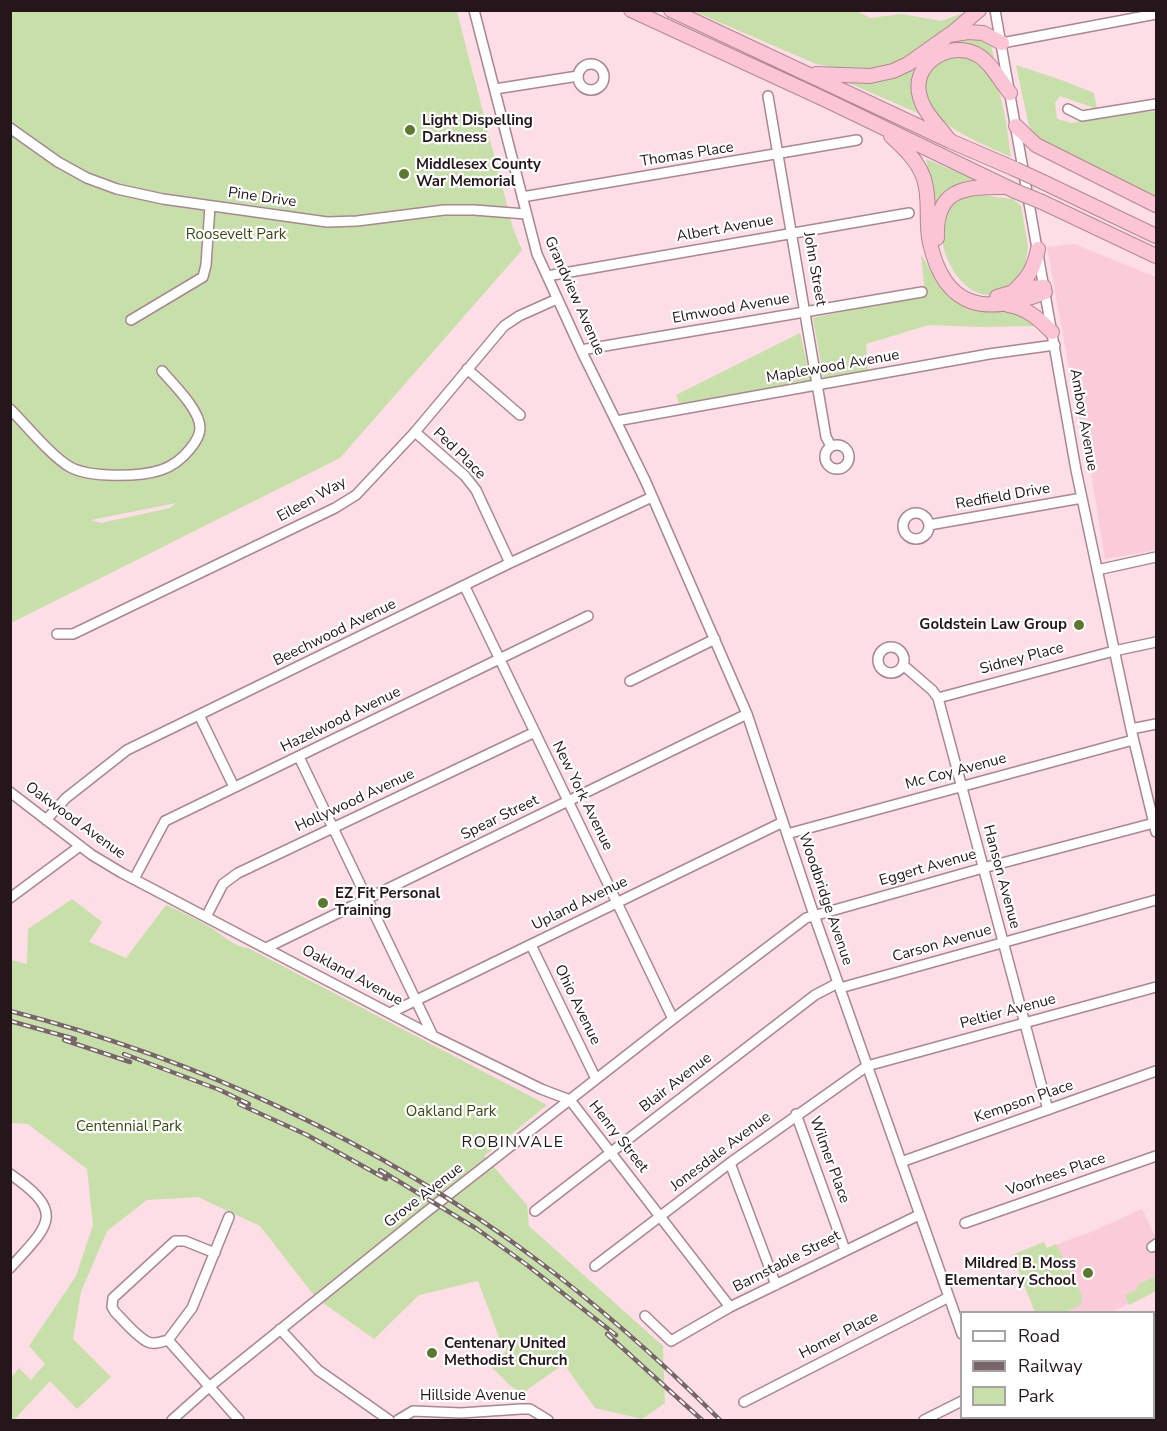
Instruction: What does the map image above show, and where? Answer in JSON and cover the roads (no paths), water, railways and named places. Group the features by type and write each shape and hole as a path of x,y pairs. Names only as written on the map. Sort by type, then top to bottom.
{"highway":[{"path":"631,10 1156,256"},
{"path":"671,10 1156,236"},
{"path":"808,74 870,76 893,71 908,64 950,35 979,10"},
{"path":"950,35 968,32 983,33 1002,43"},
{"path":"950,141 926,111 920,99 918,84 921,73 932,60 951,51 976,54 989,64 1010,93"},
{"path":"878,125 907,150 917,164 927,195 930,243 943,277 953,290 963,299 977,305 1018,301 1045,289"},
{"path":"1016,126 1036,145 1156,205"},
{"path":"1011,189 964,189 950,197 942,207 936,223 937,242 952,278 967,292 979,297 994,298 1027,288 1045,289"},
{"path":"1011,294 1028,278 1034,267 1038,249"},
{"path":"1000,304 1017,306 1037,318 1053,339"}],"street":[{"name":"Grandview Avenue","path":"474,10 535,246 557,299 645,480"},
{"name":"Amboy Avenue","path":"995,10 1082,498 1133,740 1153,807 1155,827"},
{"path":"1002,43 1156,14"},
{"path":"495,89 578,76"},
{"name":"John Street","path":"768,96 819,385 826,437 831,446"},
{"path":"1068,109 1082,116 1156,104"},
{"path":"10,119 29,141"},
{"name":"Pine Drive","path":"10,128 72,170 101,184 149,197 327,222 444,210 526,214"},
{"name":"Thomas Place","path":"522,197 857,140"},
{"path":"131,320 203,278 206,266 210,206"},
{"name":"Albert Avenue","path":"547,276 909,213"},
{"name":"Elmwood Avenue","path":"581,350 922,292"},
{"name":"Eileen Way","path":"57,634 73,634 335,508 356,495 415,432 504,326 519,315 557,299"},
{"name":"Maplewood Avenue","path":"616,421 978,356 1053,339"},
{"path":"467,369 520,415"},
{"path":"10,409 60,460 83,472 136,474 161,470 171,466 187,453 200,430 193,410 162,371"},
{"name":"Ped Place","path":"415,432 465,476 476,490 510,563"},
{"name":"Woodbridge Avenue","path":"645,480 747,714 814,915 960,1328"},
{"name":"Beechwood Avenue","path":"46,820 66,798 118,756 510,563 652,497"},
{"name":"Redfield Drive","path":"928,525 1082,498"},
{"path":"1097,570 1156,557"},
{"name":"New York Avenue","path":"465,586 674,1019"},
{"name":"Hazelwood Avenue","path":"134,879 165,821 588,616"},
{"path":"630,681 715,639"},
{"name":"Sidney Place","path":"938,698 1156,642"},
{"path":"903,665 938,698"},
{"name":"Hanson Avenue","path":"938,698 1048,1110"},
{"name":"Spear Street","path":"266,948 747,714"},
{"path":"199,715 234,787"},
{"path":"1131,729 1156,724"},
{"name":"Hollywood Avenue","path":"206,917 218,892 230,878 535,732"},
{"name":"Mc Coy Avenue","path":"787,834 1133,740"},
{"path":"299,757 433,1036"},
{"name":"Oakwood Avenue","path":"10,792 80,846 122,873"},
{"name":"Upland Avenue","path":"390,1013 783,822"},
{"name":"Eggert Avenue","path":"814,915 983,868 1155,827"},
{"path":"10,898 80,846"},
{"name":"Oakland Avenue","path":"122,873 433,1036 541,1089 570,1100"},
{"name":"Carson Avenue","path":"839,986 1156,900"},
{"name":"Grove Avenue","path":"172,1420 280,1329 596,1079 806,918 814,915"},
{"name":"Ohio Avenue","path":"531,945 596,1079"},
{"name":"Blair Avenue","path":"535,1211 814,995 839,986"},
{"name":"Peltier Avenue","path":"867,1066 1156,987"},
{"name":"Jonesdale Avenue","path":"595,1266 796,1114 867,1066"},
{"name":"Kempson Place","path":"901,1162 1156,1071"},
{"name":"Henry Street","path":"570,1100 730,1307"},
{"name":"Wilmer Place","path":"796,1114 845,1250"},
{"name":"Voorhees Place","path":"965,1223 1156,1156"},
{"path":"730,1163 776,1285"},
{"path":"10,1174 36,1193 46,1210 46,1221 44,1229 10,1268"},
{"name":"Barnstable Street","path":"645,1316 670,1341 730,1307 919,1215"},
{"path":"214,1253 185,1241 176,1241 113,1298 112,1307 149,1343 157,1344 168,1340 192,1308 229,1216"},
{"name":"Homer Place","path":"744,1402 949,1297"},
{"path":"280,1329 318,1370 388,1420"},
{"path":"168,1340 239,1420"},
{"path":"924,1420 960,1402"},
{"name":"Hillside Avenue","path":"398,1420 413,1411 461,1417 530,1409 548,1420"}],"railway":[{"path":"10,1011 79,1030 216,1079 349,1141 413,1177 474,1216 558,1276 630,1335 720,1420"},
{"path":"10,1021 75,1039"},
{"path":"64,1040 130,1062"},
{"path":"124,1054 220,1090 249,1104"},
{"path":"239,1104 307,1135 386,1179"},
{"path":"380,1170 477,1229 616,1335"},
{"path":"607,1334 702,1420"}],"place":[{"name":"Light Dispelling Darkness","path":"410,130"},
{"name":"Middlesex County War Memorial","path":"404,174"},
{"name":"Goldstein Law Group","path":"1079,625"},
{"name":"EZ Fit Personal Training","path":"323,903"},
{"name":"Mildred B. Moss Elementary School","path":"1088,1273"},
{"name":"Centenary United Methodist Church","path":"432,1353"}],"district":[{"name":"ROBINVALE","path":"513,1143"}],"park label":[{"name":"Roosevelt Park","path":"236,235"},
{"name":"Oakland Park","path":"451,1112"},
{"name":"Centennial Park","path":"129,1127"}]}
